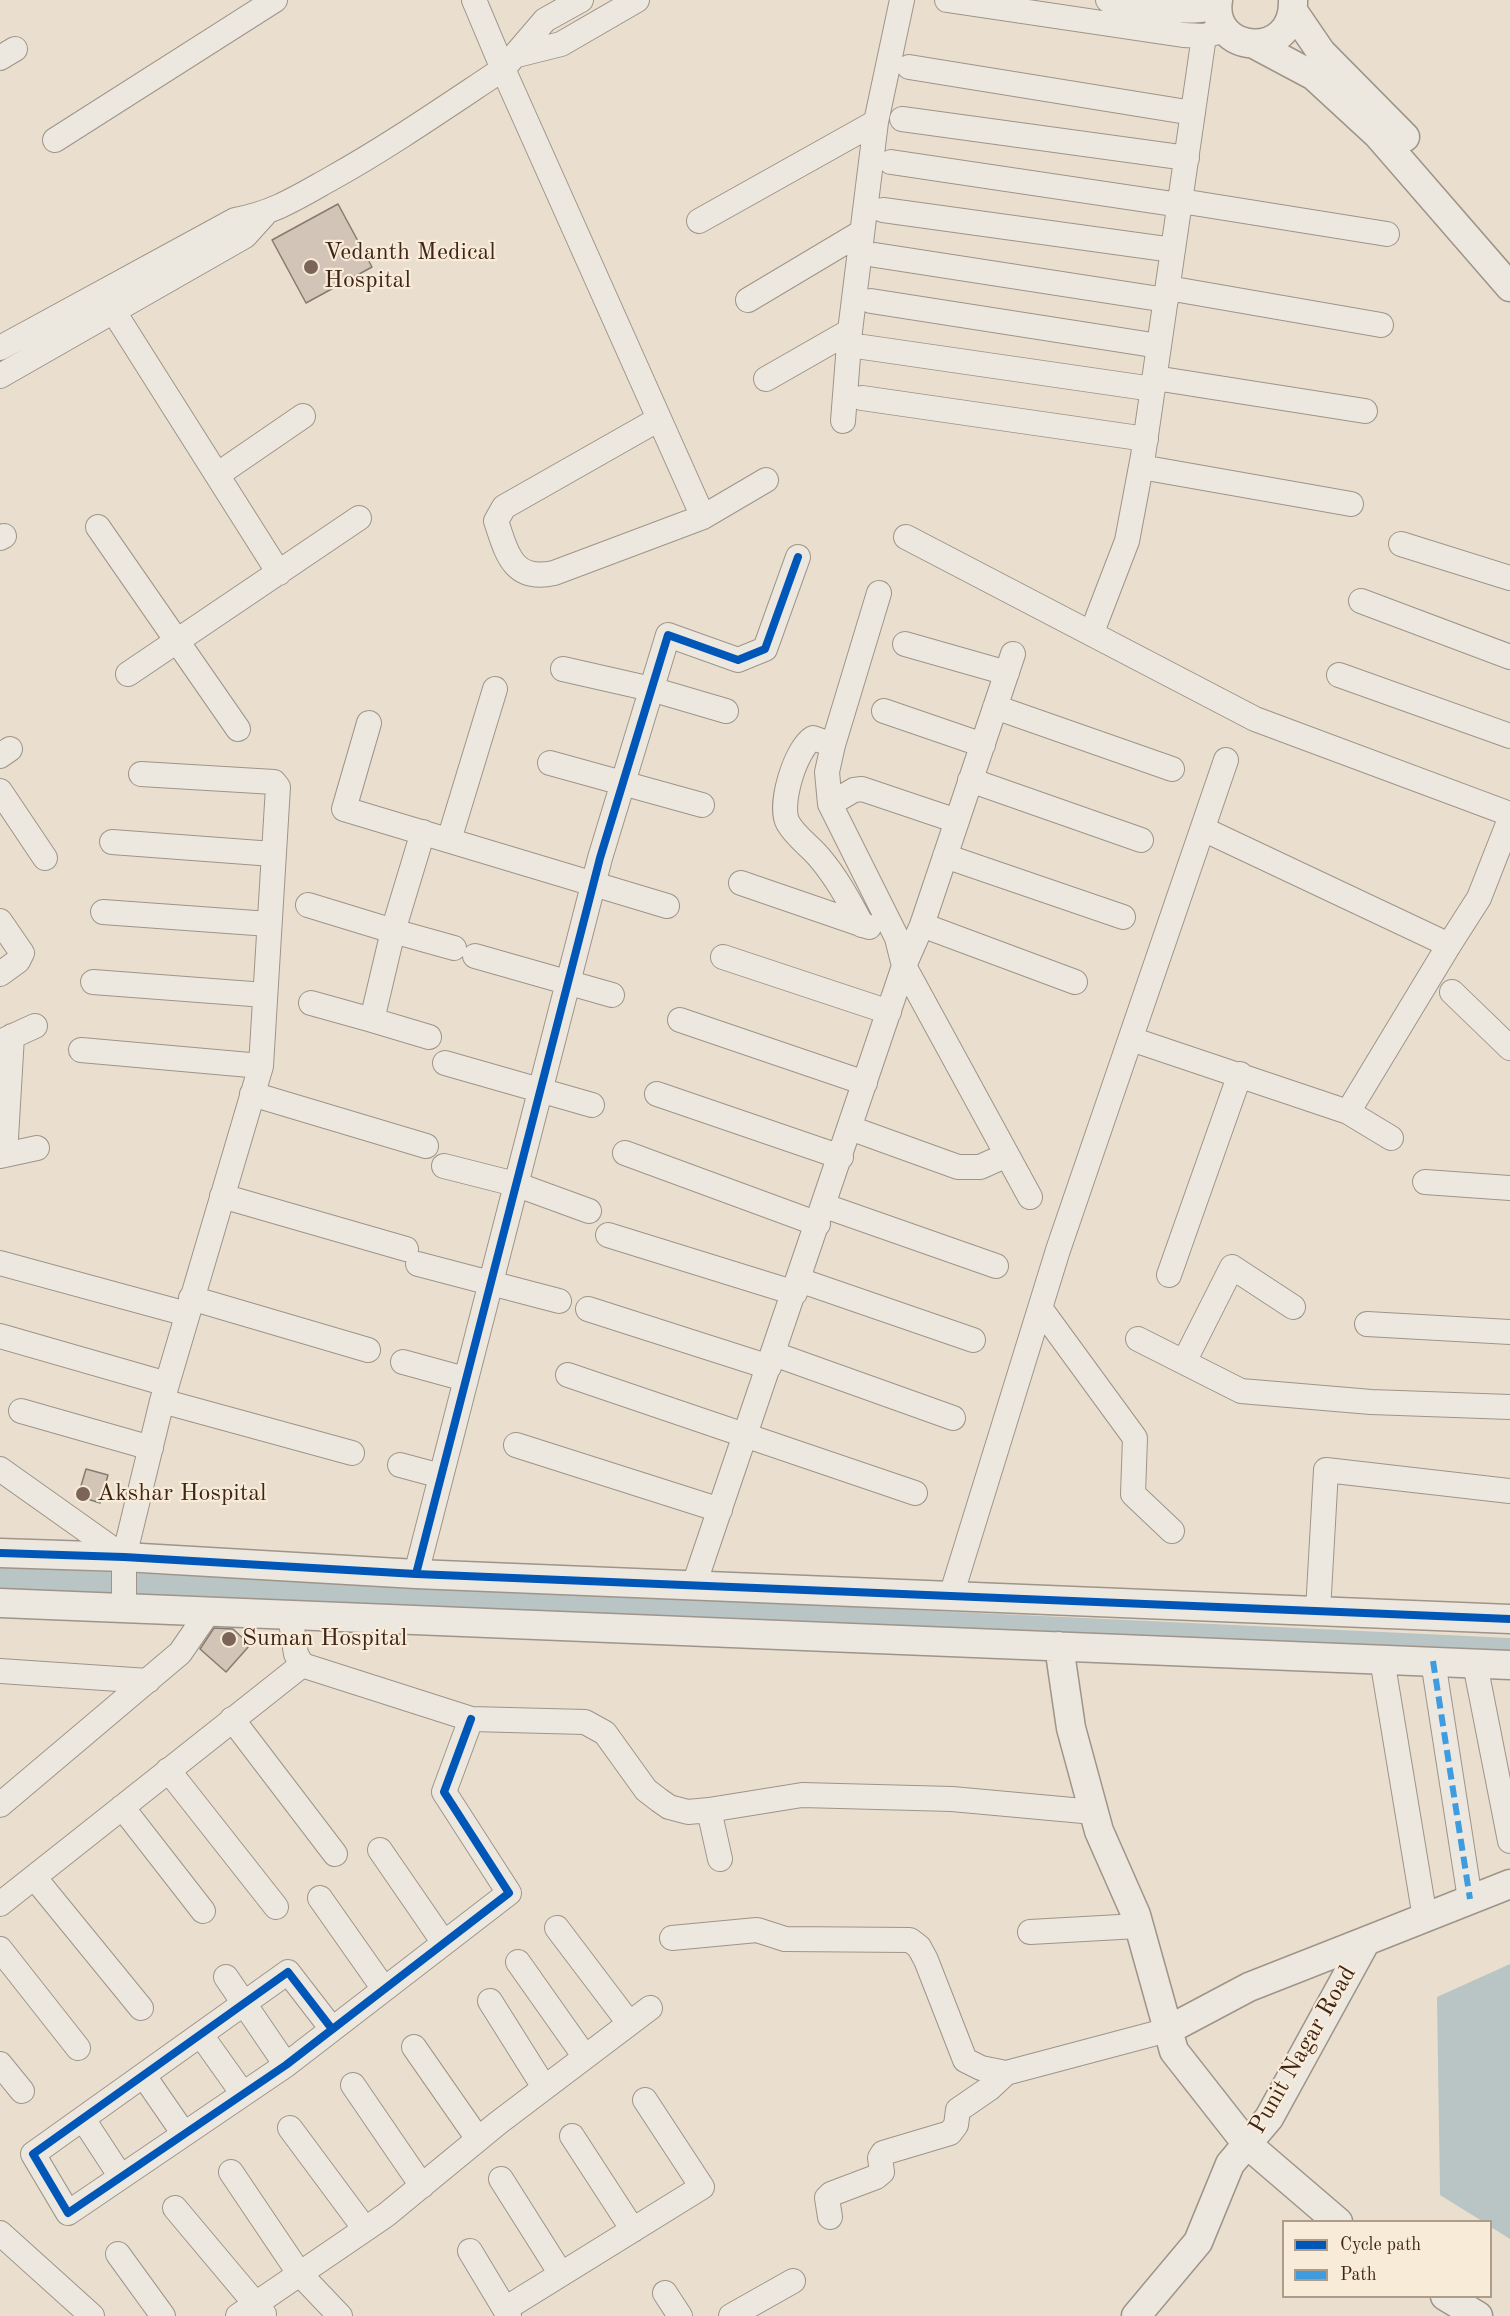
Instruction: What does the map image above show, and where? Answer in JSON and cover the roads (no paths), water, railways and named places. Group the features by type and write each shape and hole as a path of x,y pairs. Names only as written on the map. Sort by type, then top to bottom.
{"street":[{"path":"55,140 275,0"},
{"path":"474,0 510,62 659,419 703,517"},
{"path":"510,62 544,20 581,0"},
{"path":"0,376 245,236 264,215 378,152 510,62 561,44 637,0"},
{"path":"843,421 856,339 862,232 876,122 902,0"},
{"path":"947,0 1183,35 1216,18"},
{"path":"1108,0 1178,12 1196,12 1216,18 1241,42 1254,44 1268,42 1280,35 1289,24 1293,6"},
{"path":"1293,6 1321,52 1392,122 1510,257"},
{"path":"1092,632 1127,542 1146,439 1193,113 1216,18"},
{"path":"1254,44 1314,76 1378,135 1510,287"},
{"path":"909,67 1193,113"},
{"path":"902,119 1187,158"},
{"path":"699,221 876,122"},
{"path":"891,162 1387,234"},
{"path":"883,210 1173,250"},
{"path":"0,348 235,220 264,215"},
{"path":"748,300 862,232"},
{"path":"876,255 1381,325"},
{"path":"871,301 1159,346"},
{"path":"114,312 279,573"},
{"path":"766,379 856,339 1154,384 1365,411"},
{"path":"862,398 1146,439"},
{"path":"217,475 303,416"},
{"path":"659,419 504,507 496,521 506,550 524,573 536,577 554,573 703,517 766,480"},
{"path":"1141,467 1351,504"},
{"path":"128,674 359,518"},
{"path":"98,527 238,729"},
{"path":"906,537 1255,719 1510,814"},
{"path":"1401,544 1510,578"},
{"path":"416,1574 593,883 668,635 738,660 765,649 798,557"},
{"path":"879,593 833,745 827,772 830,804 897,938 904,966 1030,1197"},
{"path":"1360,601 1510,657"},
{"path":"694,1632 694,1585 822,1215 904,966 922,925 1010,664 905,644"},
{"path":"563,669 651,689 726,711"},
{"path":"1340,675 1510,736"},
{"path":"449,840 495,689"},
{"path":"995,707 1172,769"},
{"path":"884,711 982,745"},
{"path":"369,723 344,809 667,906"},
{"path":"833,745 813,738 807,741 796,758 784,811 788,823 836,878 862,925"},
{"path":"951,1596 1040,1308 1226,760"},
{"path":"550,763 702,805"},
{"path":"124,1606 124,1557 164,1393 261,1066 278,787 274,782 141,774"},
{"path":"970,780 1141,840"},
{"path":"830,804 854,790 862,789 957,821"},
{"path":"0,791 45,858"},
{"path":"1348,1112 1479,898 1510,819"},
{"path":"1203,829 1449,945"},
{"path":"372,1020 393,931 423,832"},
{"path":"112,842 273,854"},
{"path":"945,856 1123,917"},
{"path":"741,883 897,938"},
{"path":"308,905 612,995"},
{"path":"103,912 269,924"},
{"path":"0,921 22,953 18,961 0,974"},
{"path":"922,925 1075,982"},
{"path":"723,957 889,1012"},
{"path":"93,982 265,995"},
{"path":"1452,992 1510,1048"},
{"path":"311,1003 429,1037"},
{"path":"680,1020 865,1083"},
{"path":"34,1026 6,1039 3,1155 37,1148"},
{"path":"1131,1040 1240,1074 1348,1112 1391,1138"},
{"path":"81,1050 261,1066"},
{"path":"445,1063 592,1105"},
{"path":"1169,1275 1240,1074"},
{"path":"252,1094 426,1146"},
{"path":"657,1094 841,1157"},
{"path":"850,1128 958,1167 980,1167 1007,1155"},
{"path":"625,1153 822,1215 996,1266"},
{"path":"444,1166 515,1184 590,1211"},
{"path":"1425,1182 1510,1188"},
{"path":"222,1196 490,1282 559,1301"},
{"path":"608,1235 797,1286 973,1340"},
{"path":"0,1263 368,1350"},
{"path":"1184,1362 1232,1267 1293,1307"},
{"path":"1040,1308 1135,1438 1133,1494 1172,1531"},
{"path":"588,1309 772,1361 953,1418"},
{"path":"1367,1324 1510,1332"},
{"path":"0,1336 164,1393 352,1453"},
{"path":"1138,1339 1241,1391 1371,1402 1510,1407"},
{"path":"403,1362 465,1379"},
{"path":"567,1376 915,1493"},
{"path":"21,1411 151,1448"},
{"path":"516,1445 720,1510"},
{"path":"400,1466 441,1476"},
{"path":"0,1469 124,1557"},
{"path":"1318,1611 1326,1470 1510,1491"},
{"path":"0,1553 124,1557 416,1574 1510,1619"},
{"path":"0,1603 124,1606 290,1616 1510,1665"},
{"path":"0,1805 180,1653 209,1611"},
{"path":"290,1616 296,1654 302,1665 471,1719 585,1722 605,1733 646,1790 669,1807 688,1812 802,1796 952,1799 1094,1812"},
{"path":"1059,1646 1071,1728 1094,1812 1138,1926 1174,2051 1247,2144 1336,2220"},
{"path":"1382,1659 1425,1918"},
{"path":"1433,1661 1470,1899"},
{"path":"1475,1664 1510,1841"},
{"path":"0,1904 302,1665"},
{"path":"0,1671 148,1681"},
{"path":"232,1719 335,1854"},
{"path":"332,2029 288,1972 33,2154 68,2213 286,2065 509,1893 444,1792 471,1719"},
{"path":"168,1770 276,1907"},
{"path":"122,1807 202,1911"},
{"path":"709,1810 720,1859"},
{"path":"380,1850 444,1943"},
{"path":"34,1877 141,2008"},
{"name":"Punit Nagar Road","path":"1136,2316 1198,2242 1230,2164 1269,2118 1366,1941 1510,1884"},
{"path":"320,1898 384,1989"},
{"path":"1030,1932 1138,1926"},
{"path":"557,1928 629,2023"},
{"path":"672,1938 757,1930 785,1939 910,1940 919,1947 926,1960 965,2061 981,2068 1006,2073 1168,2030 1249,1987 1366,1941"},
{"path":"0,1949 78,2048"},
{"path":"518,1962 585,2057"},
{"path":"226,1977 286,2065"},
{"path":"490,2001 544,2087"},
{"path":"175,2208 252,2312 299,2273 365,2229 422,2186 544,2087 650,2008"},
{"path":"201,2035 243,2094"},
{"path":"414,2046 478,2139"},
{"path":"0,2064 22,2091"},
{"path":"830,2217 827,2198 831,2194 876,2177 882,2172 880,2158 884,2153 950,2133 956,2125 958,2110 990,2088 1006,2073"},
{"path":"144,2076 184,2134"},
{"path":"353,2085 422,2186"},
{"path":"470,2251 507,2313 561,2274 702,2187 645,2100"},
{"path":"83,2119 121,2177"},
{"path":"290,2128 365,2229"},
{"path":"572,2136 633,2230"},
{"path":"231,2172 299,2273 340,2316"},
{"path":"501,2179 561,2274"},
{"path":"0,2233 92,2316"},
{"path":"118,2253 163,2316"},
{"path":"731,2316 793,2281"},
{"path":"665,2293 680,2316"},
{"path":"1449,2298 1478,2316"}],"waterway":[{"path":"0,1578 1510,1649"}],"place":[{"name":"Vedanth Medical Hospital","path":"311,267"},
{"name":"Akshar Hospital","path":"83,1494"},
{"name":"Suman Hospital","path":"229,1639"}]}
